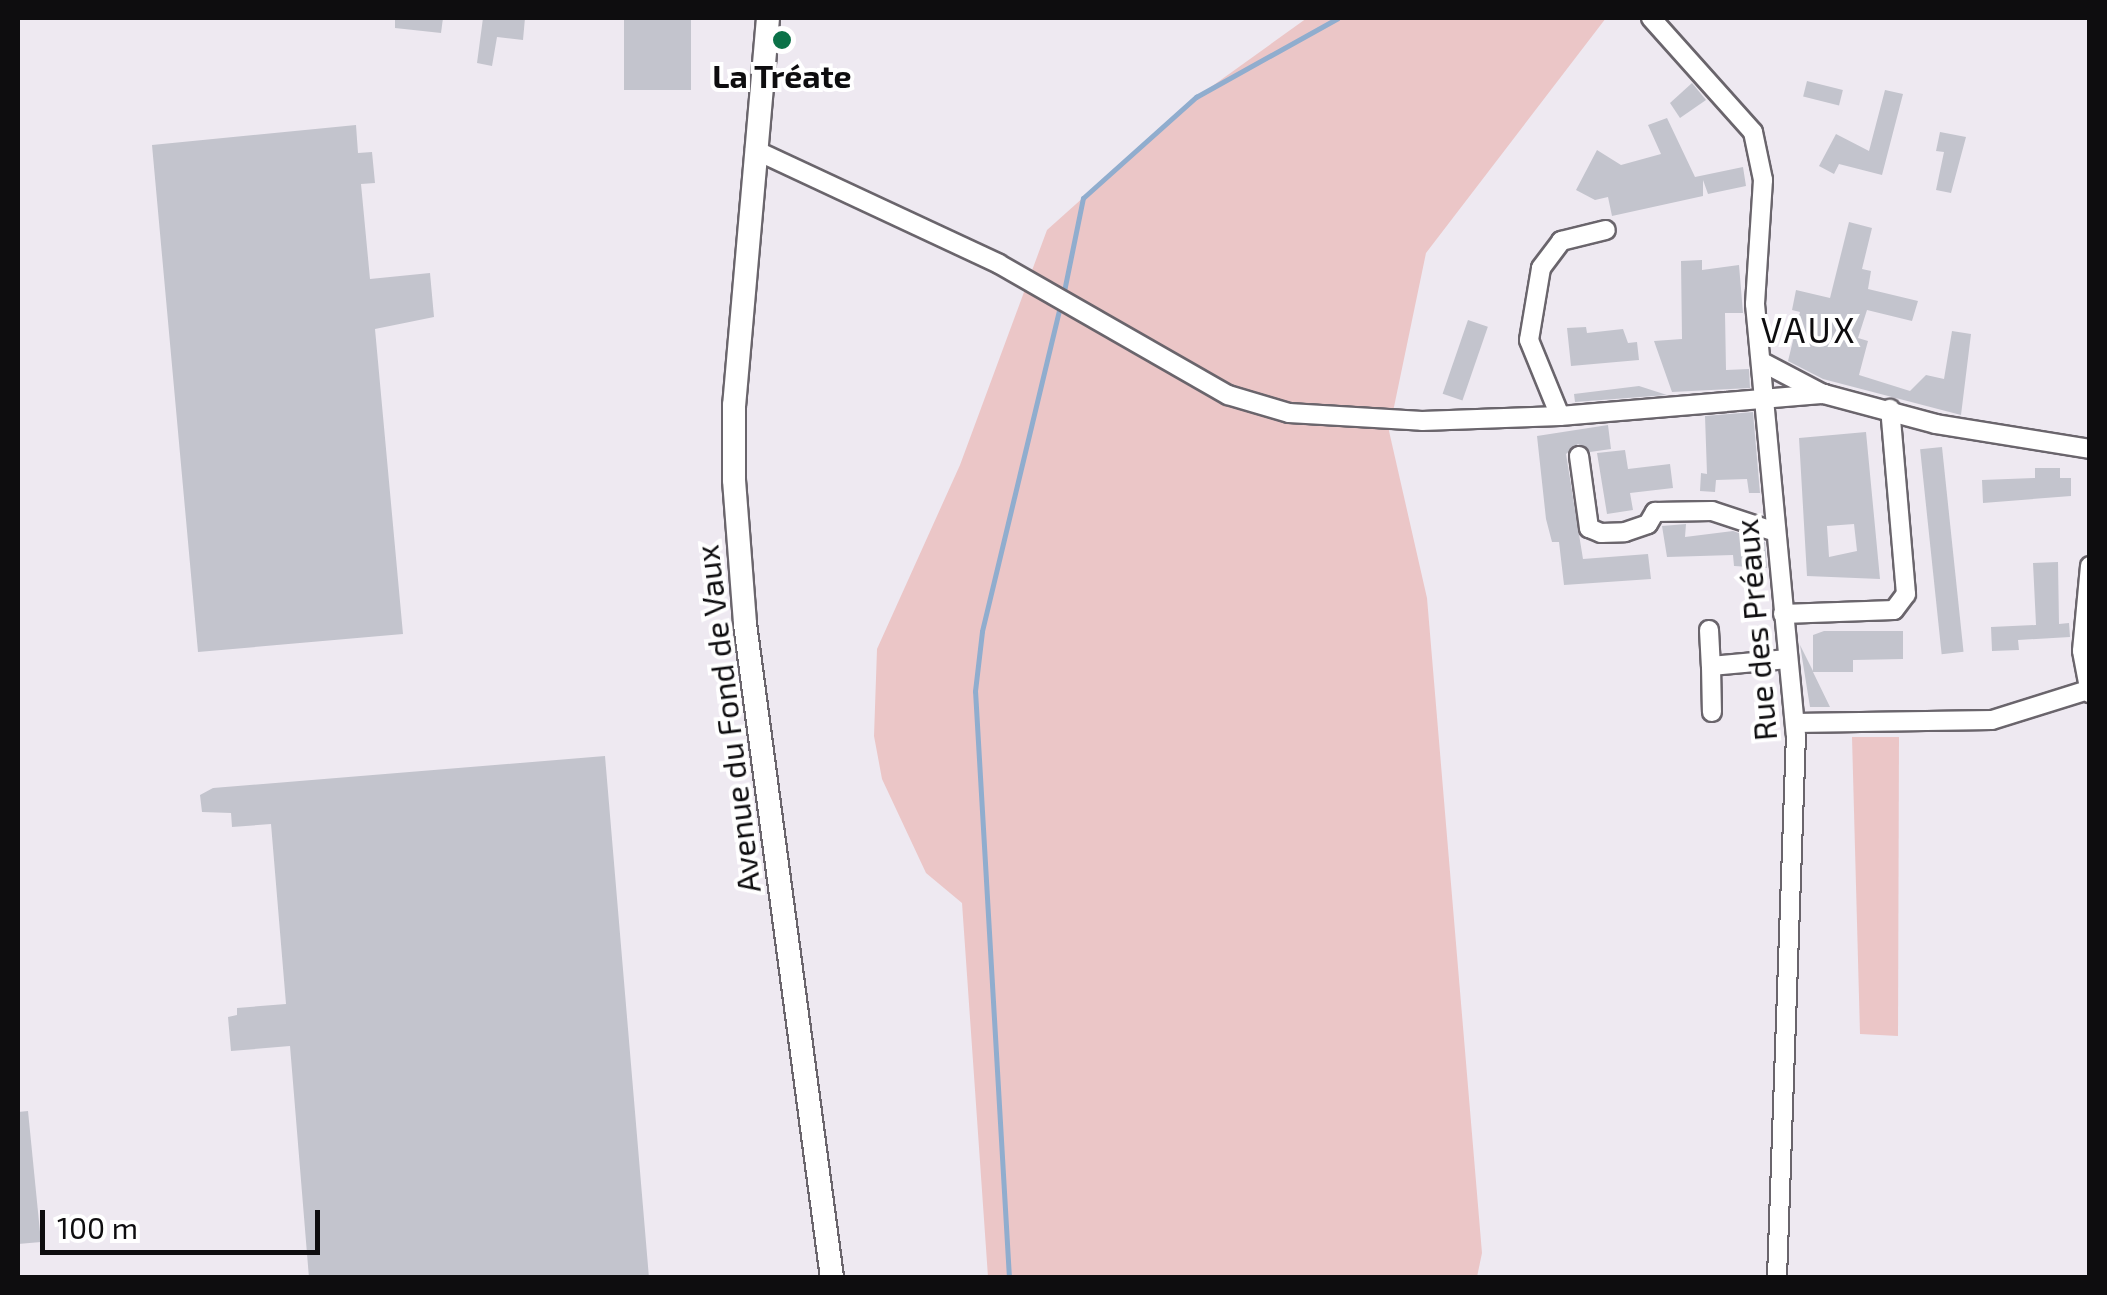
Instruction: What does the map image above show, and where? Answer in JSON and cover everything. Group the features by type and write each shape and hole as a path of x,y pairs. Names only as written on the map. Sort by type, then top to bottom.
{"street":[{"name":"Avenue du Fond de Vaux","path":"768,18 734,405 739,563 832,1278"},
{"name":"Rue des Préaux","path":"1651,18 1754,132 1763,180 1755,304 1795,722 1778,1278"},
{"path":"754,150 999,264 1228,395 1289,413 1422,420 1560,416 1824,394"},
{"path":"1560,416 1528,340 1541,268 1562,241 1606,230"},
{"path":"1762,362 1824,394 1936,424 2090,448"},
{"path":"1783,614 1894,610 1906,594 1890,409"},
{"path":"1579,456 1589,528 1601,533 1626,532 1648,524 1655,512 1712,512 1776,532"},
{"path":"1795,722 1992,720 2089,691 2082,651 2090,566"},
{"path":"1709,630 1712,712"},
{"path":"1711,666 1788,659"}],"shaded area":[{"path":"1307,18 1606,18 1426,253 1389,431 1427,598 1482,1253 1477,1277 988,1277 962,903 926,873 882,779 874,736 877,649 960,465 1047,230 1190,102"},
{"path":"1852,737 1899,737 1898,1036 1860,1034"}],"building":[{"path":"395,18 443,18 441,33 395,28"},
{"path":"483,18 525,18 523,40 497,37 492,66 477,63"},
{"path":"624,18 691,18 691,90 624,90"},
{"path":"1807,81 1843,90 1839,105 1803,97"},
{"path":"1692,83 1706,100 1680,118 1670,103"},
{"path":"1885,90 1903,94 1882,175 1839,164 1834,174 1819,166 1836,134 1869,151"},
{"path":"1667,118 1695,177 1743,167 1746,186 1708,194 1703,180 1703,196 1612,216 1608,197 1595,200 1576,190 1597,150 1621,165 1661,154 1648,125"},
{"path":"356,125 358,153 372,152 375,183 361,184 370,279 430,273 434,317 375,329 403,634 198,652 152,145"},
{"path":"1940,132 1966,137 1951,193 1936,190 1944,152 1936,151"},
{"path":"1849,222 1872,228 1862,269 1871,271 1868,289 1918,301 1912,321 1867,310 1858,338 1868,341 1859,375 1910,391 1926,375 1944,379 1952,331 1971,334 1961,415 1823,379 1788,361 1800,312 1792,310 1796,290 1830,298"},
{"path":"1702,260 1702,270 1739,265 1743,313 1725,313 1726,370 1749,369 1750,388 1672,392 1654,341 1682,339 1681,261"},
{"path":"1468,320 1488,327 1462,401 1443,394"},
{"path":"1586,327 1587,333 1623,329 1628,343 1637,342 1639,360 1571,366 1567,328"},
{"path":"1639,386 1667,395 1575,402 1574,394"},
{"path":"1753,412 1760,493 1749,493 1747,479 1716,480 1715,492 1700,491 1701,473 1707,474 1705,416"},
{"path":"1608,425 1611,449 1590,452 1578,444 1566,454 1583,559 1648,554 1651,579 1564,585 1559,542 1552,542 1546,519 1537,436"},
{"path":"1866,432 1880,579 1807,576 1799,438","holes":["1854,524 1857,551 1829,557 1827,526"]},
{"path":"1942,447 1964,652 1942,654 1920,449"},
{"path":"1625,450 1628,469 1670,464 1673,488 1630,493 1633,510 1607,514 1597,453"},
{"path":"2035,468 2060,468 2060,478 2071,478 2071,496 1983,503 1982,480 2035,478"},
{"path":"1686,524 1685,537 1733,531 1765,542 1767,568 1734,566 1733,555 1667,557 1662,526"},
{"path":"2058,562 2059,624 2069,623 2070,637 2018,640 2019,650 1992,651 1991,627 2036,625 2033,563"},
{"path":"1824,631 1903,631 1903,659 1853,660 1853,672 1813,672 1830,707 1810,707 1800,645 1813,671 1813,635"},
{"path":"605,756 649,1278 309,1278 290,1046 231,1051 228,1017 237,1015 237,1008 286,1004 271,824 232,827 231,813 202,812 200,795 213,788"},
{"path":"28,1111 41,1242 18,1244 18,1112"}],"waterway":[{"path":"1063,296 1083,198 1196,97 1338,18"},
{"path":"1009,1278 975,691 982,631 1060,306"}],"place":[{"name":"La Tréate","path":"782,40"}],"district":[{"name":"VAUX","path":"1809,329"}]}
